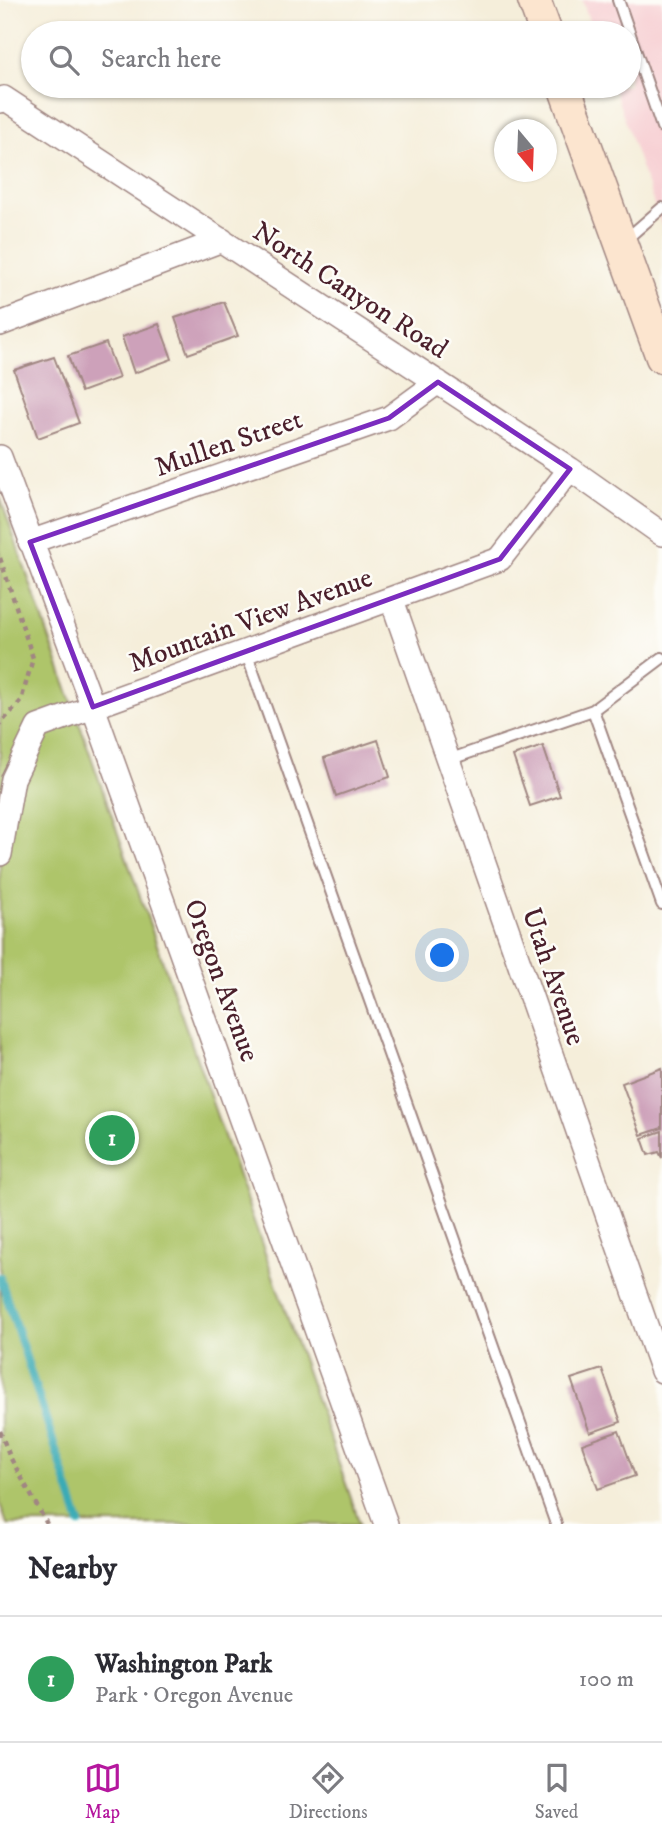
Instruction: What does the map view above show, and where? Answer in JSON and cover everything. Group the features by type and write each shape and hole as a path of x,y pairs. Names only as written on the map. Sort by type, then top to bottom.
{"street":[{"path":"534,0 542,21"},
{"path":"568,98 620,245 660,345"},
{"name":"North Canyon Road","path":"2,99 438,382 570,469 662,534"},
{"path":"0,324 222,240"},
{"name":"Mullen Street","path":"30,542 389,418 438,382"},
{"name":"Oregon Avenue","path":"0,457 93,707 386,1524"},
{"name":"Mountain View Avenue","path":"0,854 13,779 38,727 500,559 570,469"},
{"name":"Utah Avenue","path":"392,600 662,1371"}],"lane":[{"path":"618,0 625,21"},
{"path":"641,66 662,127"},
{"path":"620,245 662,208"},
{"path":"246,652 556,1524"},
{"path":"448,760 593,710 662,658"},
{"path":"593,710 662,904"}],"path":[{"path":"0,558 33,658 21,701 0,724"},
{"path":"0,1431 10,1457 47,1524"}],"highlighted area":[{"path":"438,382 570,469 500,559 93,707 30,542 389,418"}],"shaded area":[{"path":"582,0 662,0 662,227 617,98 641,98 641,21 590,21"}],"green space":[{"path":"0,497 360,1524 7,1524 0,1504"}],"building":[{"path":"224,302 238,336 188,354 175,318"},
{"path":"159,324 172,359 134,373 122,337"},
{"path":"106,343 119,378 81,392 68,356"},
{"path":"54,357 79,423 38,438 14,370"},
{"path":"378,740 390,777 336,796 324,758"},
{"path":"543,746 560,796 530,806 513,756"},
{"path":"662,1068 662,1128 641,1135 622,1083"},
{"path":"662,1131 662,1158 659,1152 648,1155 642,1138"},
{"path":"602,1369 621,1422 590,1433 571,1379"},
{"path":"619,1431 635,1476 598,1489 582,1444"}],"waterway":[{"path":"0,1277 80,1524"}],"place":[{"name":"Washington Park","path":"112,1138"}]}
